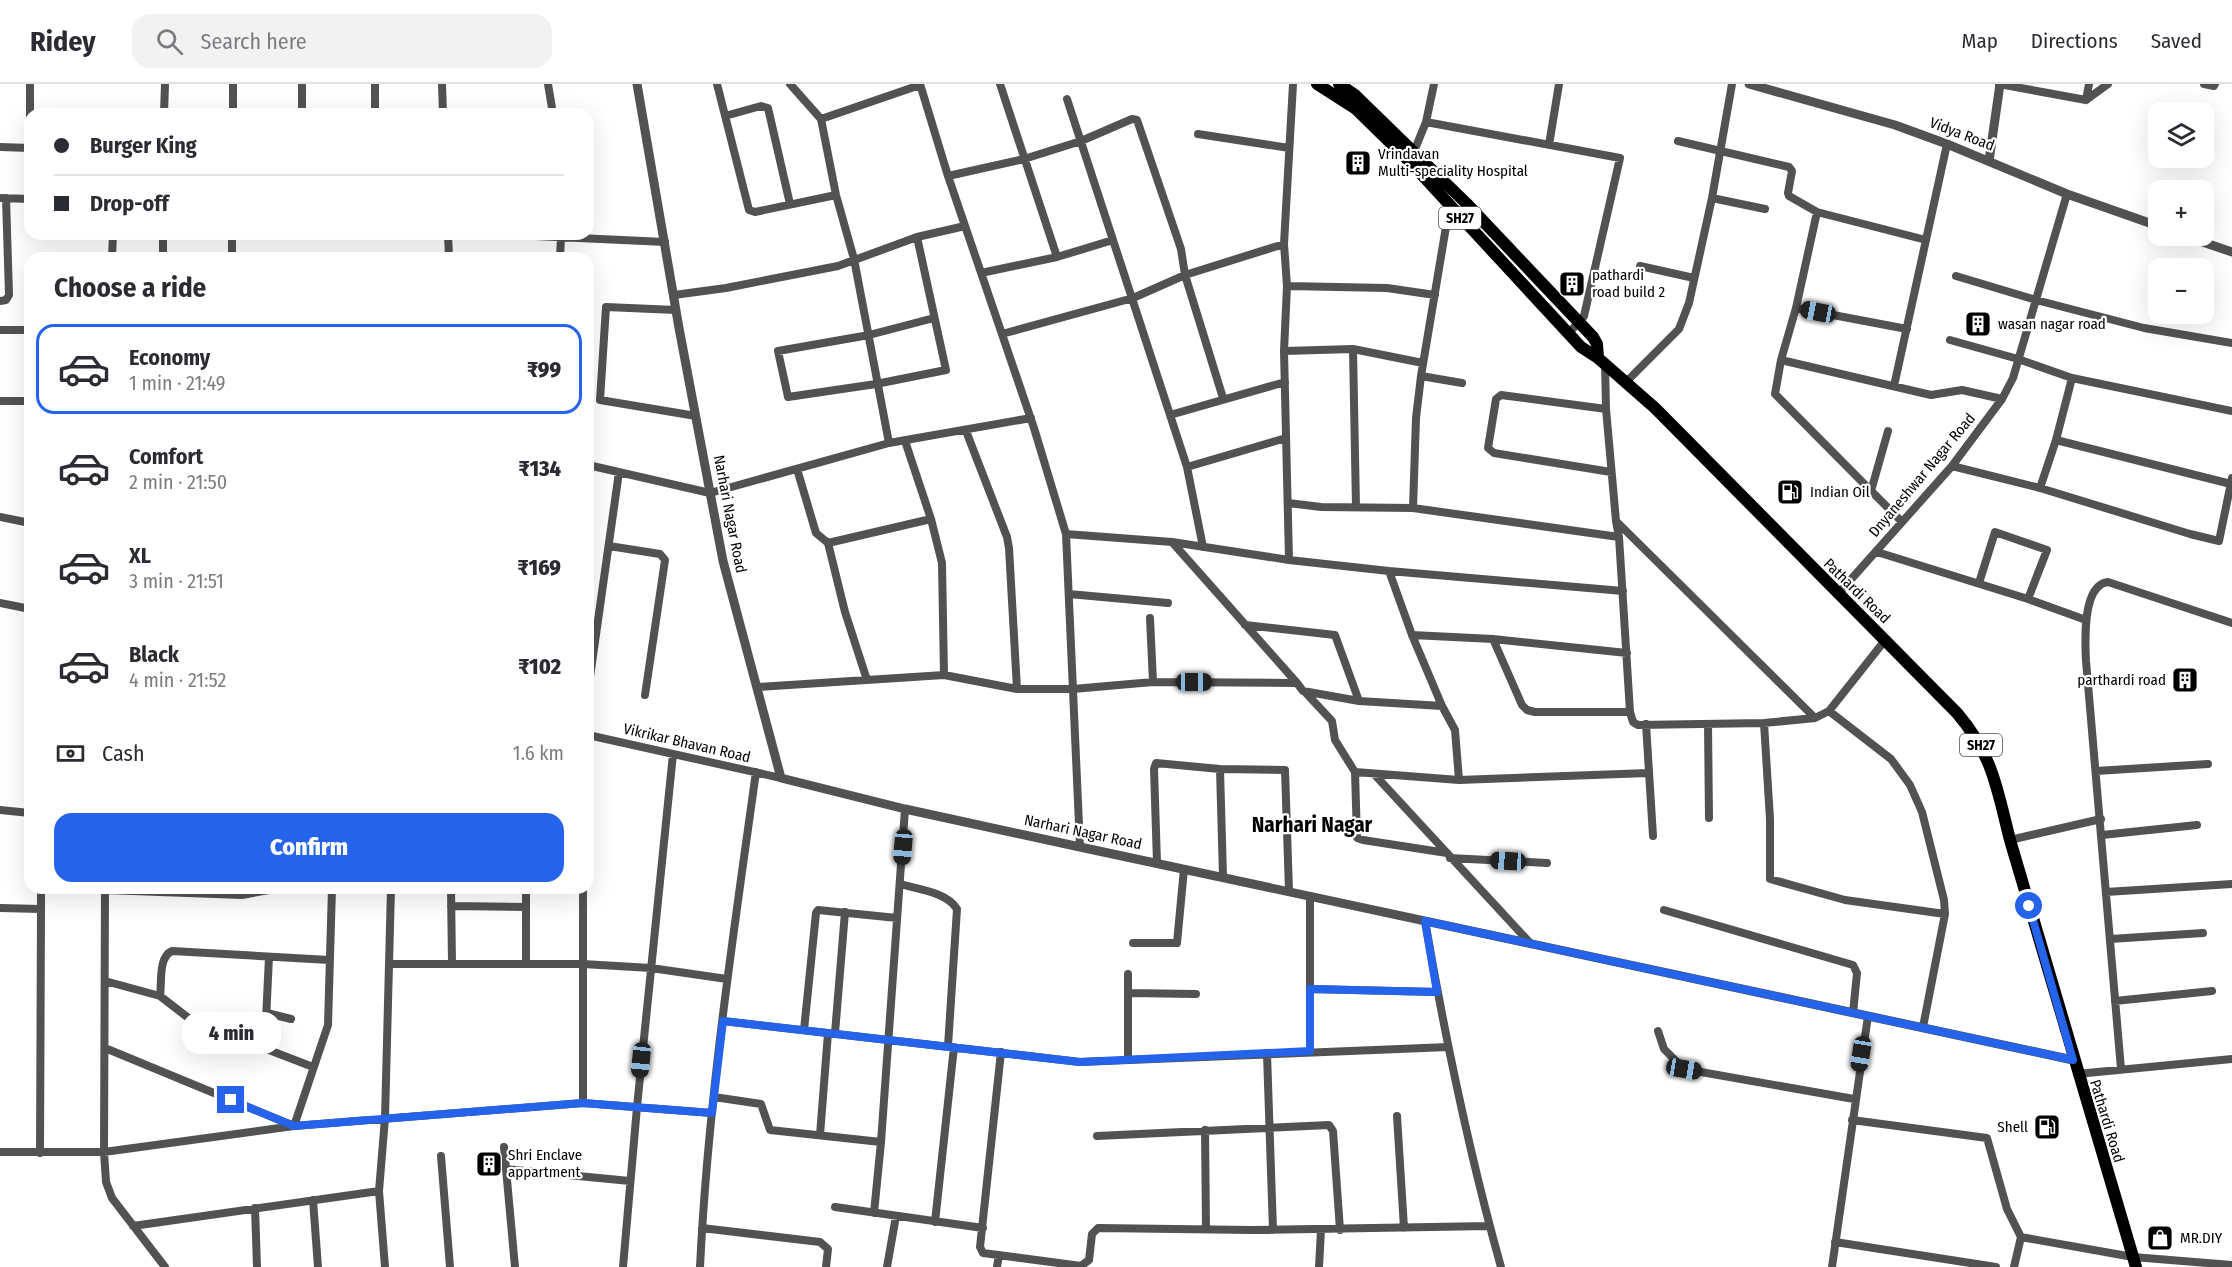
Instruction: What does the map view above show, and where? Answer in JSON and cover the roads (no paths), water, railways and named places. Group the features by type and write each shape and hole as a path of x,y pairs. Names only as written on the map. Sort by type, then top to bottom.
{"main road":[{"name":"Pathardi Road","path":"1317,84 1356,110 1412,156 1449,206 1581,346 1601,360 1655,408 1838,594 1886,639 1957,713 1979,741 1994,773 2010,840 2134,1262"},
{"path":"1339,84 1355,95 1412,156 1455,192 1580,323 1598,344 1601,360"}],"street":[{"path":"30,84 30,108"},
{"path":"164,108 165,84"},
{"path":"233,84 233,108"},
{"path":"302,84 302,108"},
{"path":"375,84 375,108"},
{"path":"442,84 443,108"},
{"path":"548,84 552,108"},
{"name":"Narhari Nagar Road","path":"637,84 723,561 781,778 905,809 2073,1060"},
{"path":"717,84 747,208 755,212 836,195"},
{"path":"790,84 821,119 836,195 854,259 889,443"},
{"path":"1000,84 1057,257"},
{"path":"1289,560 1284,351 1287,286 1284,244 1293,84"},
{"path":"1412,156 1426,122 1434,84"},
{"path":"1549,145 1559,84"},
{"path":"1626,382 1679,329 1689,303 1712,198 1732,84"},
{"name":"Vidya Road","path":"1749,84 1760,85 1895,125 2067,194 2148,222"},
{"path":"1989,161 1999,84 2086,100 2108,84"},
{"path":"2086,100 2088,84"},
{"path":"2204,84 2214,86 2215,84"},
{"path":"821,119 920,85 948,176 1031,418 1066,534 1080,847"},
{"path":"1067,99 1187,467 1203,547"},
{"path":"725,116 761,106 768,108 790,204"},
{"path":"948,176 1024,159 1081,141 1132,119 1139,122 1181,249 1185,275 1224,398"},
{"path":"1426,122 1620,158 1584,316 1569,333"},
{"path":"1198,134 1289,148"},
{"path":"1678,141 1789,167 1792,171 1789,196 1817,212 1926,240"},
{"path":"1894,386 1947,144"},
{"path":"0,147 24,148"},
{"path":"1413,508 1416,418 1423,363 1449,206 1455,192"},
{"name":"Dnyaneshwar Nagar Road","path":"1838,594 1952,466 2002,399 2013,378 2067,194"},
{"path":"0,301 6,300 9,295 3,198 24,199"},
{"path":"1712,198 1765,209"},
{"path":"1817,212 1775,394 1902,522"},
{"path":"674,295 726,288 838,266 917,237 965,226"},
{"path":"917,237 946,370 876,384 788,397 778,351 869,335 934,318"},
{"path":"594,239 665,242"},
{"path":"981,273 1057,257 1113,240"},
{"path":"1002,334 1133,298 1185,275 1284,244"},
{"path":"2214,246 2232,252"},
{"path":"1640,267 1694,279"},
{"path":"1956,276 2036,300 2144,328 2232,343"},
{"path":"1287,286 1387,288 1435,295"},
{"path":"676,309 606,307 600,400 696,416"},
{"path":"1796,308 1907,329"},
{"path":"0,330 24,330"},
{"path":"1950,340 2018,359 2072,378 2232,411"},
{"path":"1284,351 1353,349 1423,363"},
{"path":"1353,349 1356,507"},
{"path":"1601,360 1619,537 1630,712 1635,724 1764,723 1815,718 1829,711 1886,639"},
{"path":"1781,360 1931,395 1962,390 2002,399"},
{"path":"1422,376 1462,382"},
{"path":"2040,488 2056,440 2072,378"},
{"path":"1170,415 1285,382"},
{"path":"1606,409 1501,395 1496,399 1488,448 1494,453 1611,472"},
{"path":"0,401 24,401"},
{"path":"594,466 710,493 889,443 1031,418"},
{"path":"966,431 1007,537 1017,688"},
{"path":"1871,491 1888,431"},
{"path":"1187,467 1286,438"},
{"path":"1952,466 2040,488 2219,541 2232,481 2056,440"},
{"path":"905,441 931,519 943,572 944,675"},
{"path":"797,469 816,532 828,543 845,612 867,680"},
{"path":"594,635 619,472"},
{"path":"1288,502 1321,507 1413,508 1619,537"},
{"path":"0,516 24,521"},
{"path":"828,543 931,519"},
{"path":"1616,521 1815,718"},
{"path":"1979,583 1995,532 2047,550 2028,599"},
{"path":"1066,534 1172,542 1289,560 1389,571 1623,591"},
{"path":"1172,542 1332,721 1335,740 1355,772 1357,838 1449,855 1546,863"},
{"path":"609,546 660,555 665,560 645,695"},
{"path":"1877,552 1979,583 2086,620"},
{"path":"1389,571 1412,635 1457,739 1460,780"},
{"path":"2121,1069 2086,661 2086,620 2094,590 2108,582 2232,623"},
{"path":"1069,594 1168,603"},
{"path":"0,603 24,608"},
{"path":"1150,618 1153,682"},
{"path":"1245,625 1335,635 1359,701"},
{"path":"1412,635 1493,639 1627,653"},
{"path":"1493,639 1522,705 1527,710 1535,712 1630,712"},
{"path":"758,687 944,675 1017,688 1073,689 1153,682 1297,683"},
{"path":"1303,691 1359,701 1442,706"},
{"path":"1829,711 1891,759 1910,785 1926,824 1945,914 1923,1028"},
{"path":"1764,723 1770,819 1768,875 1770,879 1845,900 1945,914"},
{"path":"1646,724 1653,836"},
{"path":"1708,724 1709,818"},
{"name":"Vikrikar Bhavan Road","path":"594,736 781,778"},
{"path":"623,1267 636,1107 673,754"},
{"path":"1157,863 1154,769 1156,763 1220,770 1285,770 1289,891"},
{"path":"2096,771 2208,764"},
{"path":"1220,770 1223,877"},
{"path":"700,1267 712,1113 727,979 756,772"},
{"path":"1355,772 1460,780 1648,772"},
{"path":"1374,774 1532,944"},
{"path":"874,1213 905,809"},
{"path":"0,810 24,812"},
{"path":"2010,840 2101,819"},
{"path":"2102,835 2197,825"},
{"path":"1132,943 1177,943 1185,869"},
{"path":"900,884 940,896 953,903 957,909 951,1047 935,1222"},
{"path":"2106,892 2232,884"},
{"path":"40,1153 41,894"},
{"path":"105,894 104,1152 109,1190 112,1198 165,1267"},
{"path":"215,894 242,896 252,894"},
{"path":"294,1126 328,1024 332,894"},
{"path":"385,1267 379,1191 385,1118 391,894"},
{"path":"451,894 452,964"},
{"path":"526,894 526,964"},
{"path":"583,894 583,1103"},
{"path":"1310,896 1310,1051"},
{"path":"451,906 526,908"},
{"path":"0,908 41,909"},
{"path":"804,1030 816,913 822,909 897,918"},
{"path":"1664,910 1853,965 1857,973 1853,1012"},
{"path":"820,1136 845,912"},
{"path":"1425,921 1448,1047 1489,1226 1501,1267"},
{"path":"2110,939 2203,933"},
{"path":"160,996 164,959 167,953 172,951 329,960"},
{"path":"257,1045 267,1013 269,957"},
{"path":"389,964 583,964 651,968 727,979"},
{"path":"1128,974 1128,1060"},
{"path":"105,981 160,996 190,1020 313,1067"},
{"path":"1310,989 1437,992"},
{"path":"2115,1001 2212,992"},
{"path":"1128,993 1196,994"},
{"path":"267,1013 291,1019"},
{"path":"1832,1267 1854,1099 1868,1016"},
{"path":"723,1021 1074,1061 1448,1047"},
{"path":"1658,1032 1664,1049 1684,1069 1854,1099"},
{"path":"105,1047 294,1126"},
{"path":"1001,1052 981,1251 1081,1266 1089,1260 1092,1234 1098,1228 1340,1230 1489,1226"},
{"path":"1267,1054 1273,1230"},
{"path":"2077,1074 2232,1059"},
{"path":"714,1097 761,1104 770,1130 881,1142"},
{"path":"0,1152 104,1152 294,1126 583,1103 712,1113"},
{"path":"1397,1116 1404,1228"},
{"path":"1852,1120 1987,1138 2007,1209 2021,1237 2014,1267"},
{"path":"1097,1136 1326,1125 1332,1128 1340,1230"},
{"path":"1205,1130 1206,1229"},
{"path":"504,1147 514,1267"},
{"path":"441,1156 450,1267"},
{"path":"506,1169 630,1180"},
{"path":"133,1226 379,1191"},
{"path":"313,1200 318,1267"},
{"path":"834,1207 983,1228"},
{"path":"255,1209 257,1267"},
{"path":"887,1267 896,1216"},
{"path":"702,1228 820,1242 828,1249 826,1267"},
{"path":"1319,1267 1321,1230"},
{"path":"2021,1237 2134,1262 2232,1265"},
{"path":"1835,1242 1996,1267"},
{"path":"997,1267 999,1255"}],"place":[{"name":"Vrindavan Multi-speciality Hospital","path":"1358,163"},
{"name":"pathardi road build 2","path":"1572,284"},
{"name":"wasan nagar road","path":"1978,324"},
{"name":"Indian Oil","path":"1790,492"},
{"name":"parthardi road","path":"2185,680"},
{"name":"Shell","path":"2047,1127"},
{"name":"Shri Enclave appartment","path":"489,1164"},
{"name":"MR.DIY","path":"2160,1238"}],"district":[{"name":"Narhari Nagar","path":"1312,825"}]}
